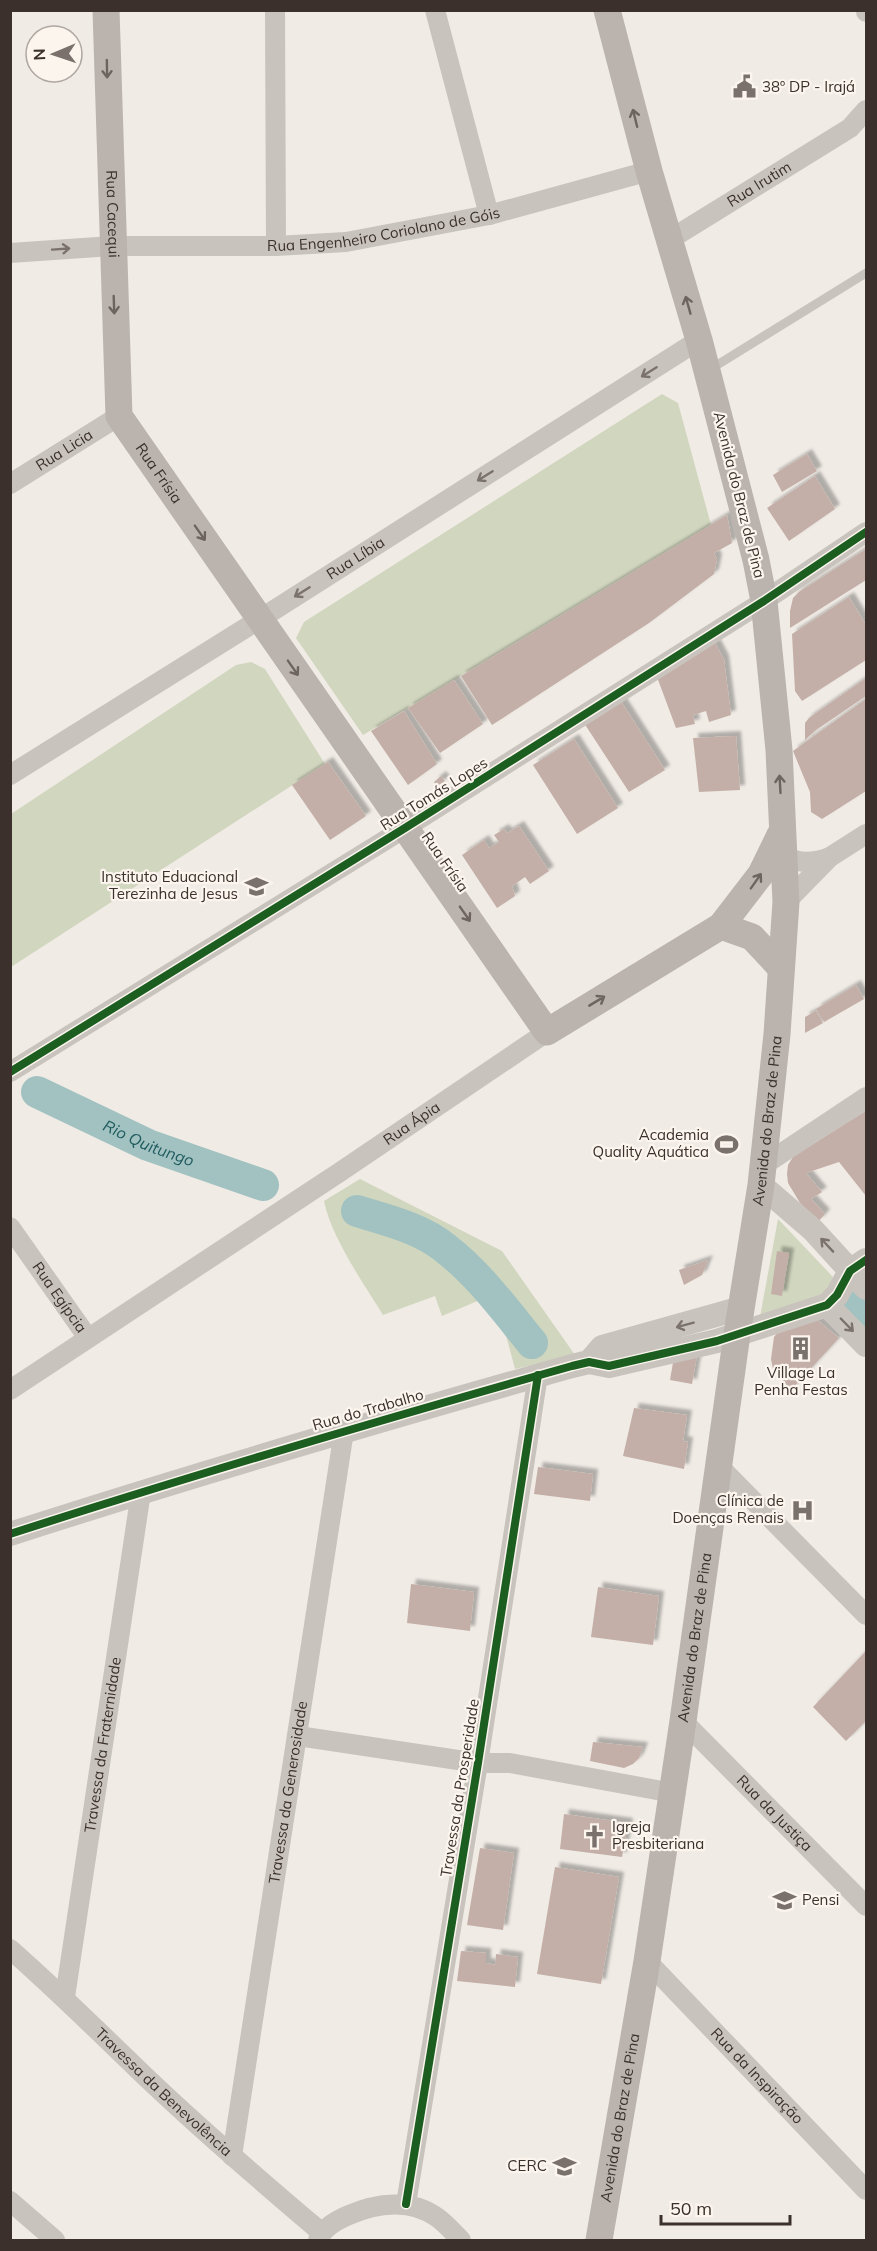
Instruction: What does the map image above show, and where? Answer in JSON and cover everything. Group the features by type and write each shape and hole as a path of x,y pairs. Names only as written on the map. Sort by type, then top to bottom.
{"main road":[{"name":"Rua Cacequi","path":"106,10 119,416"},
{"name":"Avenida do Braz de Pina","path":"599,2241 647,1961 684,1721 718,1465 762,1175 777,1034 786,902 779,750 764,601 746,517 699,340 649,171 607,10"},
{"name":"Rua Frísia","path":"119,416 547,1032"},
{"name":"Rua Ápia","path":"547,1032 721,926 783,843"},
{"path":"721,926 752,937 781,968"}],"street":[{"path":"275,10 276,246"},
{"path":"435,10 489,215"},
{"name":"Rua Irutim","path":"669,240 858,127 867,110"},
{"name":"Rua Engenheiro Coriolano de Góis","path":"10,253 112,246 276,246 367,238 489,215 649,171"},
{"name":"Rua Líbia","path":"10,774 260,619 699,340"},
{"name":"Rua Licia","path":"10,484 119,416"},
{"name":"Rua Tomás Lopes","path":"10,1072 405,828 764,601 867,532"},
{"path":"786,902 831,857 867,834"},
{"path":"783,843 793,860 816,862 831,857"},
{"name":"Rua Ápia","path":"10,1390 547,1032"},
{"path":"867,1097 762,1175 813,1230 858,1266 867,1288"},
{"name":"Rua Egípcia","path":"10,1227 88,1338"},
{"path":"858,1266 827,1305 867,1345"},
{"name":"Rua do Trabalho","path":"10,1534 344,1431 589,1362 602,1347 827,1305"},
{"name":"Travessa da Prosperidade","path":"406,2204 478,1763 537,1375"},
{"name":"Travessa da Generosidade","path":"232,2156 344,1431"},
{"path":"718,1465 867,1615"},
{"name":"Travessa da Fraternidade","path":"65,1997 141,1492"},
{"name":"Rua da Justiça","path":"684,1721 867,1906"},
{"path":"298,1736 478,1763 510,1763 673,1792"},
{"name":"Travessa da Benevolência","path":"10,1950 65,1997 150,2081 319,2236"},
{"name":"Rua da Inspiração","path":"647,1961 867,2190"},
{"path":"10,2201 54,2241"},
{"path":"319,2236 345,2216 372,2206 406,2204 437,2217 461,2241"}],"lane":[{"path":"707,371 867,273"}],"green space":[{"path":"662,394 678,403 711,525 363,735 296,638 304,622"},
{"path":"251,662 265,669 325,764 11,967 11,814 236,665"},
{"path":"360,1179 502,1251 575,1355 515,1369 500,1313 487,1297 442,1316 435,1296 383,1315 341,1245 324,1201"},
{"path":"778,1219 833,1277 828,1292 760,1317"}],"building":[{"path":"807,454 817,471 782,492 773,475"},
{"path":"815,476 835,509 789,541 767,508"},
{"path":"727,515 732,543 714,553 717,559 714,574 649,623 492,725 461,676"},
{"path":"866,549 866,580 790,628 793,598"},
{"path":"849,597 866,625 866,660 802,701 795,691 792,634"},
{"path":"715,643 724,660 731,715 709,722 706,711 693,715 695,724 676,728 657,677"},
{"path":"866,678 866,696 805,740 805,723 809,718"},
{"path":"454,680 483,724 440,753 408,708"},
{"path":"866,699 866,791 822,819 811,812 810,792 793,751"},
{"path":"620,700 665,770 629,792 584,723"},
{"path":"404,711 437,764 408,785 371,731"},
{"path":"736,736 740,790 699,792 693,738"},
{"path":"574,739 618,808 577,834 533,765"},
{"path":"328,762 366,816 330,840 292,785"},
{"path":"441,776 445,781 437,786 434,782"},
{"path":"519,826 549,871 530,884 525,877 512,886 515,896 497,908 462,855 484,840 489,848 499,842 494,835 504,829 507,833"},
{"path":"856,985 864,999 824,1022 816,1009"},
{"path":"816,1011 823,1023 805,1033 805,1017"},
{"path":"866,1111 866,1196 839,1162 806,1173 822,1192 811,1199 825,1214 818,1222 800,1203 788,1183 788,1165 793,1157"},
{"path":"777,1251 789,1253 782,1296 771,1294"},
{"path":"708,1260 702,1275 684,1285 679,1270"},
{"name":"Village La Penha Festas","path":"817,1320 839,1338 791,1390 773,1369 771,1359 774,1337 778,1332"},
{"path":"675,1351 697,1355 692,1384 670,1380"},
{"path":"634,1408 687,1415 683,1441 688,1442 684,1469 623,1456"},
{"path":"538,1467 593,1474 590,1501 534,1494"},
{"path":"411,1584 474,1592 470,1631 407,1623"},
{"path":"598,1587 659,1596 653,1645 591,1637"},
{"path":"865,1652 866,1721 846,1741 813,1707"},
{"path":"593,1742 643,1747 639,1758 624,1768 590,1761"},
{"name":"Igreja Presbiteriana","path":"564,1814 628,1823 622,1857 560,1849"},
{"path":"480,1848 514,1853 503,1930 467,1925"},
{"path":"555,1867 619,1877 601,1984 537,1974"},
{"path":"461,1951 486,1953 486,1963 495,1965 496,1954 518,1957 515,1987 457,1981"}],"waterway":[{"name":"Rio Quitungo","path":"37,1092 148,1145 263,1185"},
{"name":"Rio Quitungo","path":"357,1211 391,1221 436,1241 480,1281 532,1343"},
{"name":"Rio Quitungo","path":"850,1305 866,1322"}],"cycle path":[{"path":"10,1072 405,828 764,601 866,532"},
{"path":"10,1534 290,1447 572,1366 589,1362 609,1366 717,1341 827,1305 837,1295 850,1271 866,1260"},
{"path":"406,2204 538,1375"}],"place":[{"name":"38º DP - Irajá","path":"744,87"},
{"name":"Instituto Eduacional Terezinha de Jesus","path":"256,886"},
{"name":"Academia Quality Aquática","path":"727,1144"},
{"name":"Village La Penha Festas","path":"801,1349"},
{"name":"Clínica de Doenças Renais","path":"802,1510"},
{"name":"Igreja Presbiteriana","path":"594,1836"},
{"name":"Pensi","path":"784,1900"},
{"name":"CERC","path":"565,2166"}]}
